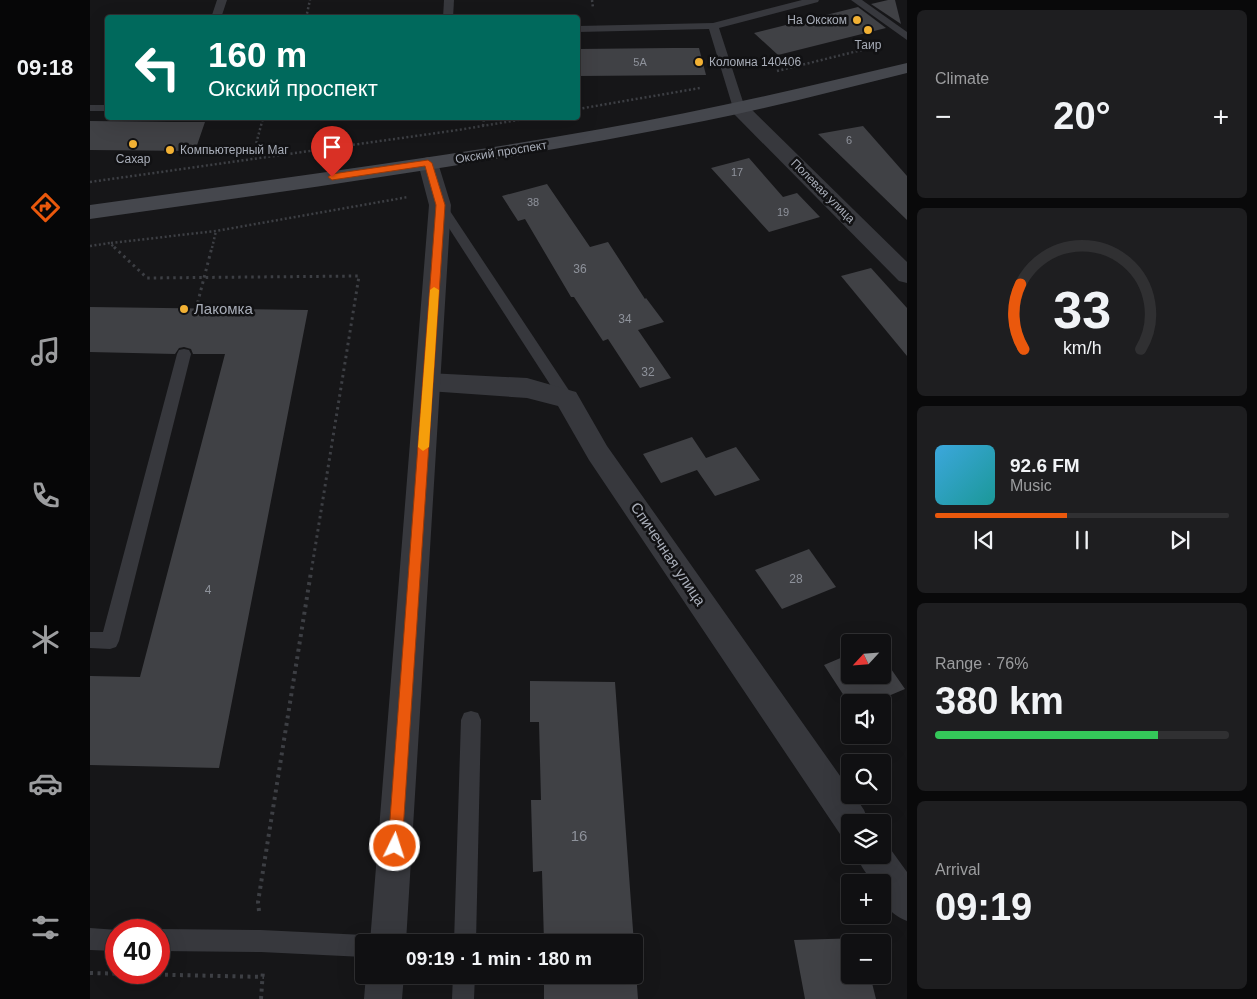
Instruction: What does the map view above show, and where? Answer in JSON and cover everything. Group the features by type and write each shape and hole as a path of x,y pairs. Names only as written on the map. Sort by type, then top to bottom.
{"main road":[{"name":"Окский проспект","path":"90,212 582,139 738,108 907,68"}],"street":[{"name":"Полевая улица","path":"738,108 907,275"},
{"path":"389,934 440,205 428,163"},
{"path":"428,382 527,388 566,399"},
{"name":"Спичечная улица","path":"566,399 598,453 846,814"},
{"path":"880,864 907,903"},
{"path":"384,999 385,984"}],"lane":[{"path":"217,15 222,0"},
{"path":"448,15 449,0"},
{"path":"580,29 713,26 814,0"},
{"path":"856,0 907,37"},
{"path":"713,26 738,108"},
{"path":"90,108 105,108"},
{"path":"440,205 566,399"},
{"path":"90,640 110,641 184,354"},
{"path":"465,934 471,720"},
{"path":"90,939 105,940"},
{"path":"170,940 261,941 355,946"},
{"path":"463,999 464,984"}],"path":[{"path":"307,15 310,0"},
{"path":"252,159 262,120"},
{"path":"483,126 484,120"},
{"path":"90,182 518,120"},
{"path":"196,309 216,231"},
{"path":"90,246 110,243 147,278 359,276 258,902 264,976 261,999"},
{"path":"90,973 264,976"}],"building":[{"path":"895,0 901,24 871,4"},
{"path":"858,7 886,28 778,55 754,33"},
{"path":"699,48 706,75 580,76 580,49"},
{"path":"90,121 205,122 195,151 90,150"},
{"path":"863,126 907,176 907,220 818,134"},
{"path":"749,158 783,197 797,193 820,217 769,232 711,168"},
{"path":"547,184 590,247 608,242 645,299 664,322 638,330 671,378 640,388 608,339 603,341 574,297 571,297 525,219 518,221 502,196"},
{"path":"871,268 907,308 907,356 841,276"},
{"path":"90,307 308,310 219,768 90,765 90,676 140,677 225,354 193,354 191,349 184,347 179,348 175,354 90,352"},
{"path":"692,437 706,458 736,447 760,480 715,496 697,470 661,483 643,454"},
{"path":"809,549 836,587 782,609 755,570"},
{"path":"841,658 841,684 891,684 891,669 905,689 891,695 843,694 824,665"},
{"path":"530,681 615,682 633,934 544,934 542,871 533,872 531,800 541,800 539,722 530,722"},
{"path":"841,939 841,984 872,984 876,999 805,999 794,940"},
{"path":"544,984 637,984 638,999 544,999"}],"slow traffic":[{"path":"423,447 434,290"}],"place":[{"name":"На Окском","path":"857,20"},
{"name":"Таир","path":"868,30"},
{"name":"Коломна 140406","path":"699,62"},
{"name":"Сахар","path":"133,144"},
{"name":"Компьютерный Маг","path":"170,150"},
{"name":"Лакомка","path":"184,309"}],"route":[{"path":"332,177 428,163 440,205 395,846"}]}
